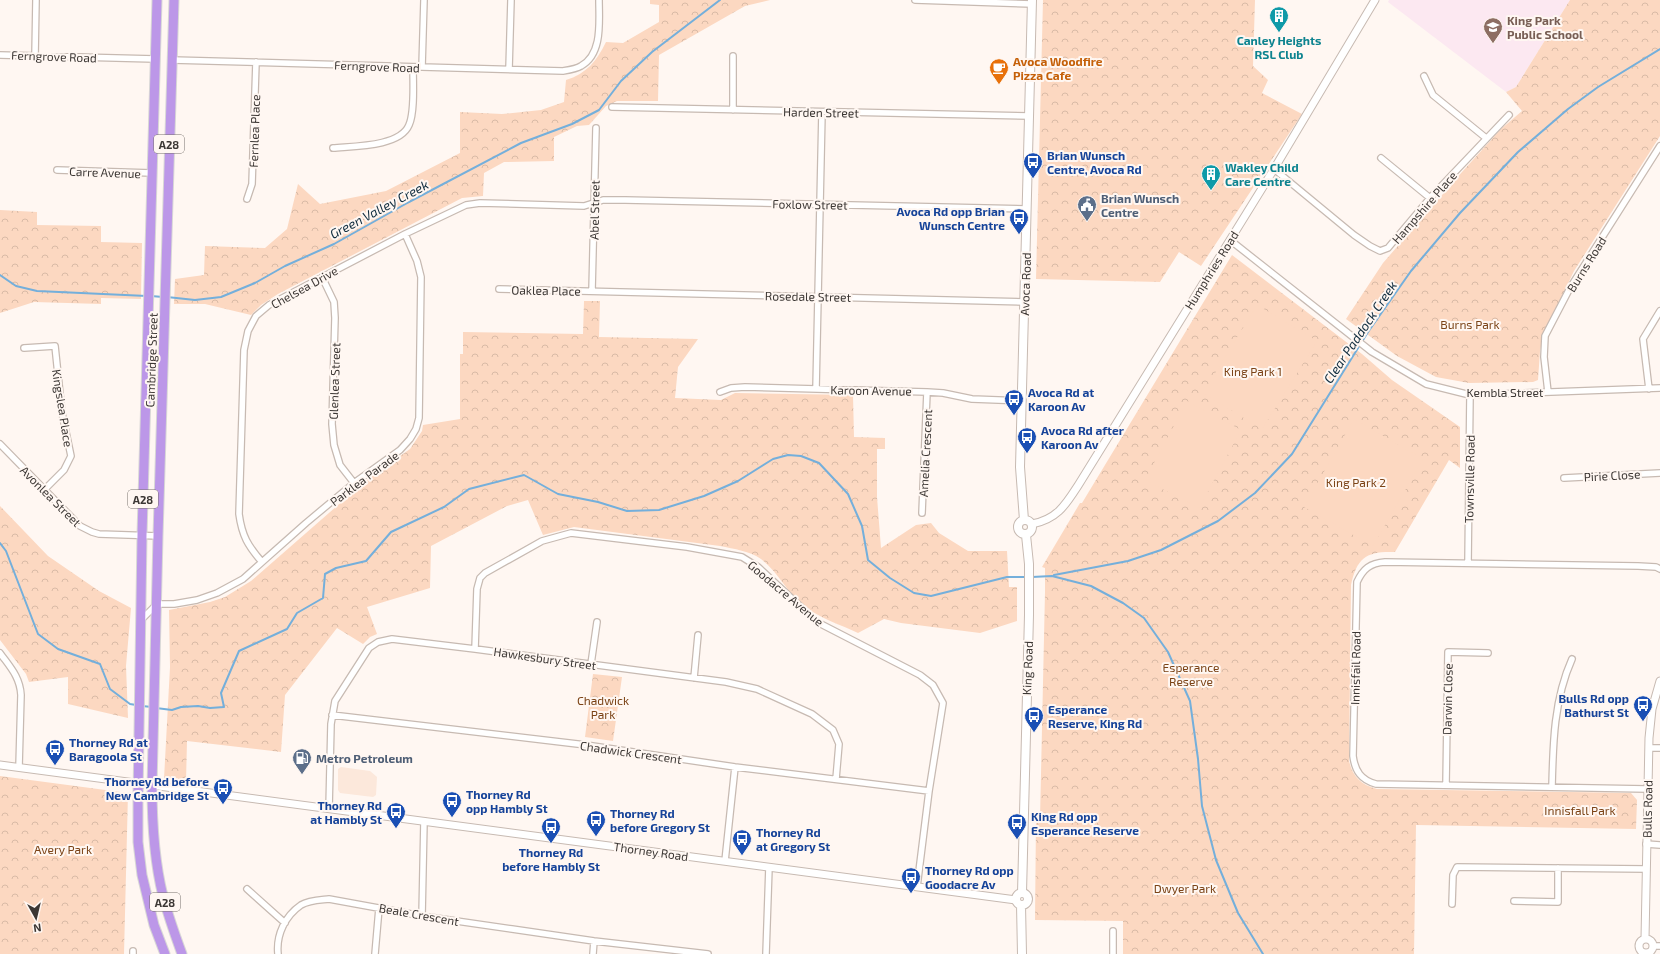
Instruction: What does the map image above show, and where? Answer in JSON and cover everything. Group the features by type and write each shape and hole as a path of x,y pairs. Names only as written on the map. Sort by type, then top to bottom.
{"highway":[{"name":"Cambridge Street","path":"138,784 142,535 157,0"},
{"name":"Cambridge Street","path":"152,786 174,0"},
{"name":"A28","path":"138,784 138,842 142,875 154,925 165,954"},
{"name":"A28","path":"152,786 153,826 158,873 165,902 182,954"}],"main road":[{"name":"Avoca Road","path":"1029,586 1029,564 1026,535 1021,534 1018,527 1020,522 1024,520 1020,467 1032,2"},
{"path":"1024,520 1029,521 1032,524 1032,531 1026,535"},
{"name":"King Road","path":"1019,903 1017,895 1022,893 1029,586"},
{"path":"1019,903 1022,954"}],"street":[{"path":"35,56 36,0"},
{"path":"422,67 424,0"},
{"path":"509,69 511,0"},
{"name":"Ferngrove Road","path":"172,60 563,71 581,66 591,57 596,47 598,34 599,0"},
{"path":"915,0 1032,2"},
{"name":"Humphries Road","path":"1032,524 1043,522 1058,513 1070,498 1274,169 1374,0"},
{"name":"Ferngrove Road","path":"0,55 155,59"},
{"path":"733,56 733,110"},
{"name":"Fernlea Place","path":"247,199 252,184 256,62"},
{"path":"333,148 380,143 394,140 403,134 409,125 412,109 413,66"},
{"path":"1424,76 1433,95 1486,138"},
{"name":"Harden Street","path":"612,107 1029,116"},
{"path":"816,389 822,112"},
{"name":"Hampshire Place","path":"1274,169 1354,235 1380,251 1388,248 1430,198 1509,115"},
{"name":"Abel Street","path":"592,291 596,128"},
{"name":"Burns Road","path":"1548,392 1544,357 1546,336 1570,288 1660,146"},
{"path":"1382,158 1430,198"},
{"name":"Carre Avenue","path":"57,170 152,173"},
{"name":"Foxlow Street","path":"594,203 603,200 625,200 1027,209"},
{"name":"Chelsea Drive","path":"262,562 249,547 241,530 240,514 244,350 248,332 256,316 269,305 405,234 466,205 480,203 584,206 594,203"},
{"name":"Parklea Parade","path":"157,604 174,604 197,600 217,593 243,579 306,522 354,483 400,450 410,439 416,429 419,418 421,277 417,260 405,234"},
{"name":"Kembla Street","path":"1230,240 1372,352 1426,384 1470,395 1660,388"},
{"name":"Glenlea Street","path":"322,277 334,302 335,318 332,424 334,445 340,465 354,483"},
{"name":"Oaklea Place","path":"499,289 592,291"},
{"name":"Rosedale Street","path":"592,291 1024,302"},
{"path":"1650,389 1643,339 1660,311"},
{"name":"Kingslea Place","path":"24,348 55,346 62,413 71,451 70,460 64,470 44,490"},
{"name":"Karoon Avenue","path":"720,392 731,388 745,387 928,392 943,393 972,399 1022,401"},
{"name":"Amelia Crescent","path":"922,513 928,392"},
{"name":"Townsville Road","path":"1468,563 1470,395"},
{"name":"Avonlea Street","path":"0,444 75,522 86,530 99,534 158,536"},
{"name":"Pirie Close","path":"1564,478 1660,473"},
{"name":"Goodacre Avenue","path":"476,649 477,589 479,578 485,573 542,541 571,533 687,547 742,557 758,567 817,622 920,675 933,685 943,703 929,790 917,887"},
{"name":"Innisfail Road","path":"1647,789 1376,784 1364,779 1354,767 1353,756 1357,582 1361,574 1375,563 1638,566 1656,567 1660,569"},
{"path":"141,620 157,604"},
{"path":"592,664 597,622"},
{"path":"694,678 698,636"},
{"name":"Hawkesbury Street","path":"329,808 332,715 335,702 366,652 378,642 398,639 726,682 757,689 812,714 833,730 839,744 836,779"},
{"name":"Darwin Close","path":"1446,785 1448,652 1488,653"},
{"path":"0,653 15,673 20,683 19,767"},
{"path":"1552,787 1555,724 1565,674 1572,659"},
{"name":"Bulls Road","path":"1645,939 1648,748 1652,715 1660,681"},
{"name":"Chadwick Crescent","path":"332,715 586,745 735,767 929,790"},
{"path":"1648,748 1660,748"},
{"name":"Thorney Road","path":"0,765 917,887 1019,903"},
{"path":"725,861 735,767"},
{"path":"422,916 424,821"},
{"path":"1646,844 1660,844"},
{"path":"766,954 769,867"},
{"path":"1452,904 1453,875 1457,867 1646,869"},
{"path":"1514,901 1558,902 1558,868"},
{"path":"247,889 285,923"},
{"name":"Beale Crescent","path":"278,954 280,932 293,912 302,904 316,900 329,899 422,916 594,941 675,952 708,954"},
{"path":"375,954 379,908"},
{"path":"1113,931 1113,954"},
{"path":"1645,939 1651,940 1656,946 1649,952 1645,953 1640,948 1639,944 1641,940 1645,939"},
{"path":"593,954 594,941"}],"shaded area":[{"name":"King Park Public School","path":"1389,0 1570,0 1516,87 1506,92 1388,2"},
{"path":"341,767 370,771 377,777 376,795 373,797 340,793 338,790 338,769"}],"green space":[{"path":"650,0 770,0 745,6 659,55 658,101 617,101 606,106 589,125 577,126 554,137 554,161 504,162 484,173 483,196 462,198 278,294 261,305 251,315 205,304 174,304 175,279 204,275 205,246 265,248 287,229 298,184 320,204 386,191 460,153 460,112 502,114 541,110 564,102 566,80 579,74 590,66 599,55 606,42 623,43 659,22 659,5 650,4"},
{"path":"1043,0 1255,0 1253,66 1268,80 1262,93 1302,114 1201,266 1179,252 1160,282 1036,279"},
{"name":"Burns Park","path":"1570,0 1660,0 1660,136 1574,271 1544,333 1540,351 1538,380 1533,382 1469,383 1436,377 1397,356 1346,319 1383,263 1501,129 1522,111 1506,92 1516,87"},
{"path":"0,210 37,212 37,225 101,226 101,242 142,243 141,299 101,298 101,304 34,302 0,313"},
{"path":"1232,255 1362,354 1392,380 1460,427 1460,468 1449,460 1395,552 1370,555 1360,562 1353,576 1351,585 1349,761 1355,776 1362,783 1377,789 1631,793 1637,800 1636,829 1416,825 1414,954 1123,954 1123,921 1035,920 1036,819 1040,819 1045,592 1045,568 1042,567"},
{"path":"584,301 600,301 599,337 698,339 678,367 675,398 721,400 735,393 853,395 854,437 885,438 885,449 877,449 877,497 881,548 916,525 931,523 939,533 968,551 1007,551 1009,587 1017,587 1017,621 980,633 901,623 884,619 858,633 824,618 805,607 793,596 773,570 757,556 720,546 574,527 543,535 528,500 507,506 431,546 430,588 367,607 377,634 370,637 363,644 337,628 285,695 281,752 187,741 186,782 164,779 170,667 169,610 210,602 225,597 251,581 369,478 410,449 422,431 423,425 460,419 460,354 463,354 463,332 583,334"},
{"name":"King Park 1","path":"1257,305 1317,341 1262,429 1203,393"},
{"path":"1187,401 1241,430 1199,508 1145,480"},
{"name":"King Park 2","path":"1354,419 1423,459 1373,546 1304,507"},
{"path":"0,506 48,556 99,591 131,608 126,666 128,718 68,704 68,677 29,682 26,674 0,640"},
{"name":"Chadwick Park","path":"593,674 622,677 613,741 585,737"},
{"name":"Avery Park","path":"0,776 128,793 124,954 0,954"}],"waterway":[{"name":"Green Valley Creek","path":"167,297 195,300 221,297 255,283 285,266 334,244 409,202 521,143 572,124 599,110 621,81 652,52 720,0"},
{"name":"Clear Paddock Creek","path":"1054,575 1128,561 1161,550 1218,521 1255,493 1292,454 1368,332 1411,271 1460,213 1518,152 1568,109 1598,87 1660,49"},
{"name":"Green Valley Creek","path":"0,275 16,286 37,291 147,296"},
{"name":"Green Valley Creek","path":"151,296 163,297"},
{"path":"156,708 172,710 181,707 198,706 210,708 224,707 221,693 239,651 287,629 297,613 323,598 325,574 336,568 366,561 391,532 444,507 469,489 524,475 558,494 598,502 627,511 659,510 704,496 738,481 773,459 788,455 801,456 819,463 848,494 862,526 868,560 890,578 914,593 931,596 1007,577 1027,577"},
{"path":"0,543 6,551 38,634 58,649 100,664 110,689 130,704 136,705"},
{"path":"1032,577 1052,576 1091,586 1123,603 1144,618 1168,652 1190,701 1198,759 1202,806 1216,860 1238,913 1263,954"},
{"path":"142,706 152,707"}],"place":[{"name":"Canley Heights RSL Club","path":"1279,33"},
{"name":"King Park Public School","path":"1493,44"},
{"name":"Avoca Woodfire Pizza Cafe","path":"999,85"},
{"name":"Brian Wunsch Centre, Avoca Rd","path":"1033,179"},
{"name":"Wakley Child Care Centre","path":"1211,191"},
{"name":"Brian Wunsch Centre","path":"1087,222"},
{"name":"Avoca Rd opp Brian Wunsch Centre","path":"1019,235"},
{"name":"Avoca Rd at Karoon Av","path":"1014,416"},
{"name":"Avoca Rd after Karoon Av","path":"1027,454"},
{"name":"Bulls Rd opp Bathurst St","path":"1643,722"},
{"name":"Esperance Reserve, King Rd","path":"1034,733"},
{"name":"Thorney Rd at Baragoola St","path":"55,766"},
{"name":"Metro Petroleum","path":"302,775"},
{"name":"Thorney Rd before New Cambridge St","path":"223,805"},
{"name":"Thorney Rd opp Hambly St","path":"452,818"},
{"name":"Thorney Rd at Hambly St","path":"396,829"},
{"name":"Thorney Rd before Gregory St","path":"596,837"},
{"name":"King Rd opp Esperance Reserve","path":"1017,840"},
{"name":"Thorney Rd before Hambly St","path":"551,844"},
{"name":"Thorney Rd at Gregory St","path":"742,856"},
{"name":"Thorney Rd opp Goodacre Av","path":"911,894"}],"park label":[{"name":"Esperance Reserve","path":"1191,674"},
{"name":"Innisfall Park","path":"1580,810"},
{"name":"Dwyer Park","path":"1185,888"}]}
